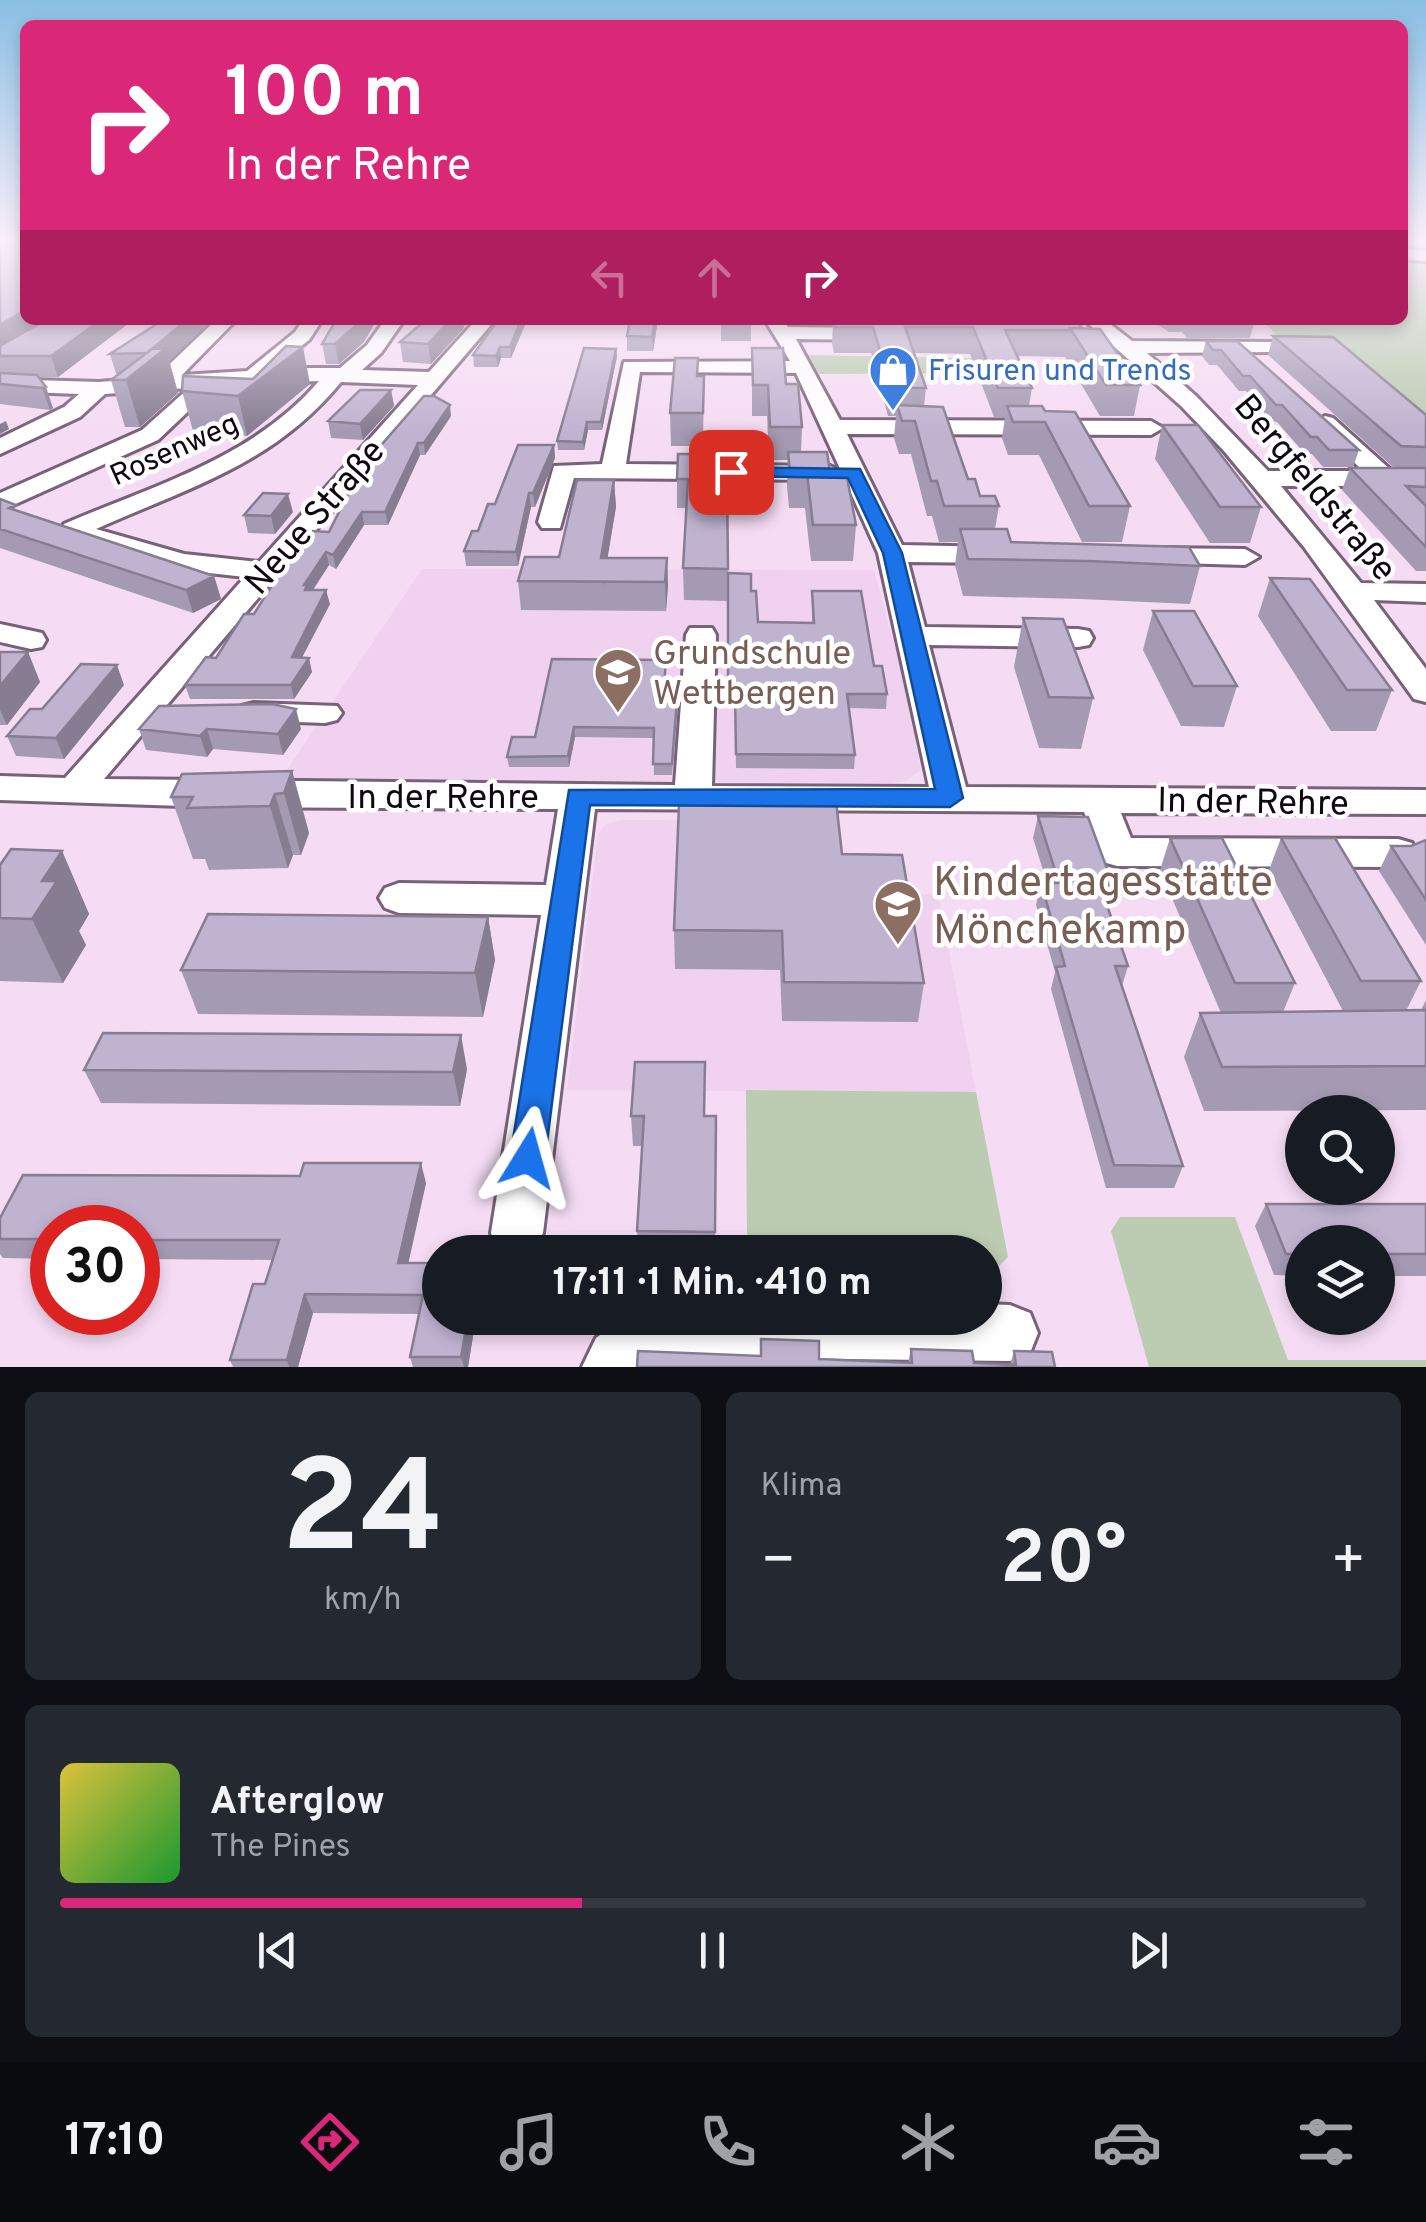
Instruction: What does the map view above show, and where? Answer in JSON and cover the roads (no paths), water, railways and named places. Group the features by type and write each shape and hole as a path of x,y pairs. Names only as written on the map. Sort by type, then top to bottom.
{"street":[{"path":"161,384 222,325"},
{"path":"254,376 310,325"},
{"name":"Rosenweg","path":"55,524 227,468 298,417 374,349 391,325"},
{"name":"Neue Straße","path":"73,792 482,325"},
{"name":"Bergfeldstraße","path":"1099,325 1167,377 1210,420 1352,591 1426,692"},
{"path":"779,326 902,334"},
{"path":"779,326 834,427 892,553 950,798"},
{"path":"1240,346 1269,373"},
{"name":"Bergfeldstraße","path":"1128,347 1274,346"},
{"path":"612,471 631,366 804,367"},
{"path":"0,384 99,388 254,376 434,379"},
{"path":"0,504 150,435 211,379"},
{"path":"0,447 60,418 99,388"},
{"path":"1313,412 1386,479"},
{"path":"834,427 1151,428"},
{"path":"551,522 563,471 854,473"},
{"path":"1260,478 1426,479"},
{"path":"0,504 182,562 266,571"},
{"path":"892,553 1030,555"},
{"path":"1119,556 1245,557"},
{"path":"1352,591 1426,593"},
{"path":"0,634 31,640"},
{"path":"692,797 701,635"},
{"path":"914,636 1078,638"},
{"path":"142,712 178,713"},
{"path":"215,713 324,713"},
{"name":"In der Rehre","path":"3,793 1426,802"},
{"path":"517,1233 578,796"},
{"path":"1098,800 1117,852 1398,853"},
{"path":"399,898 564,900"},
{"path":"611,1367 620,1351 636,1338 674,1329 1010,1333"}],"place":[{"name":"Frisuren und Trends","path":"893,412"},
{"name":"Grundschule Wettbergen","path":"618,714"},
{"name":"Kindertagesstätte Mönchekamp","path":"898,946"}]}
